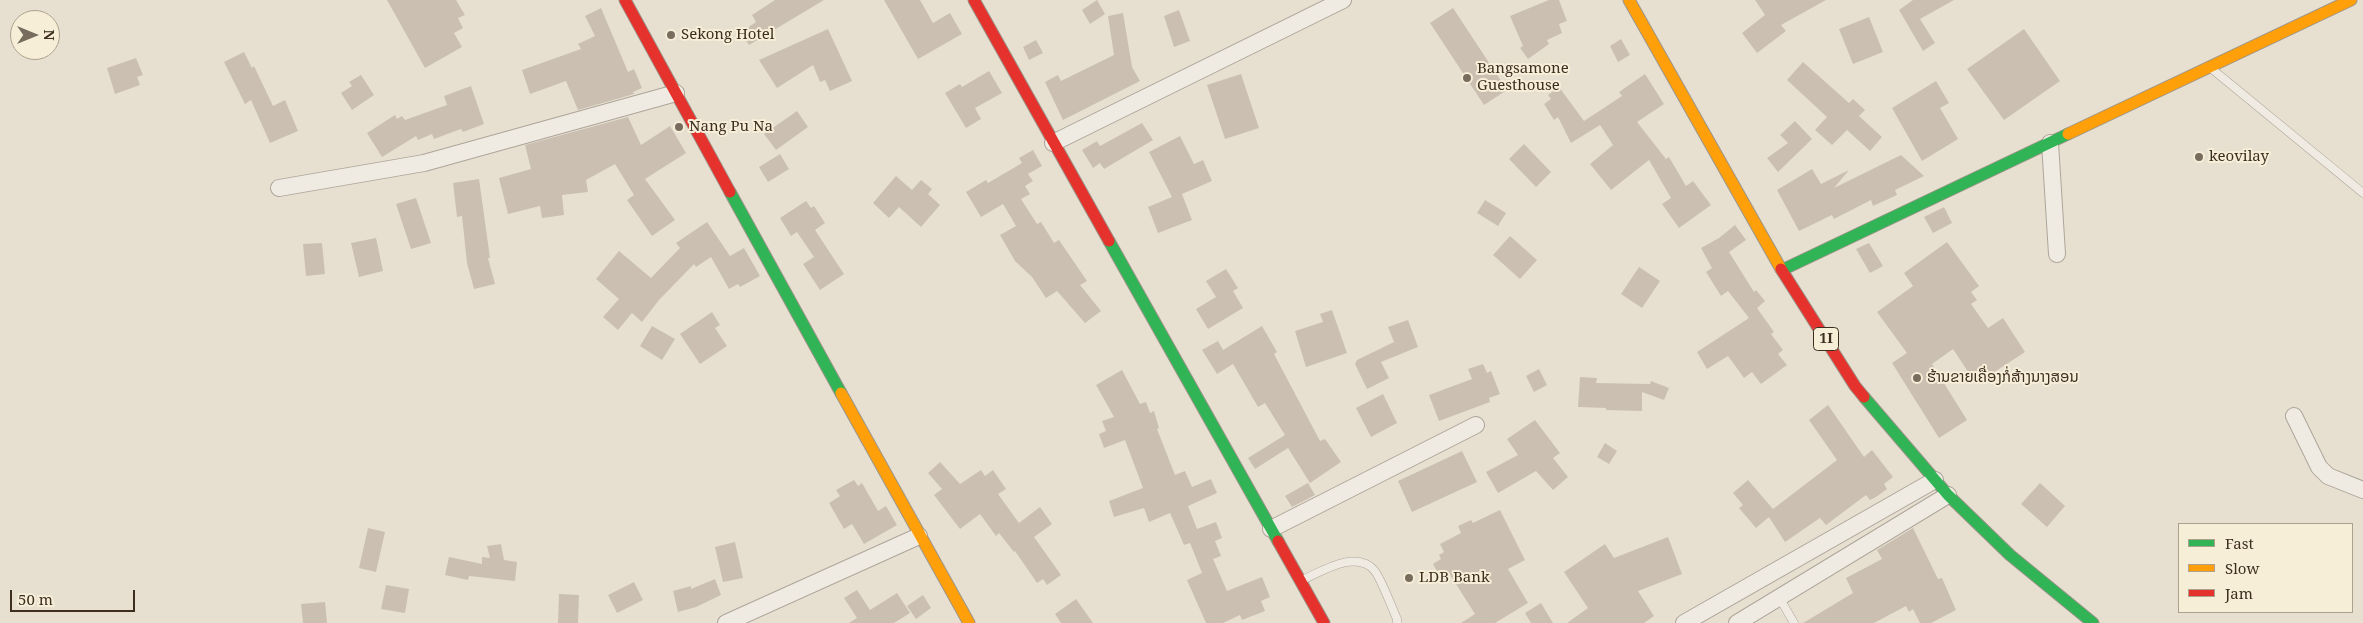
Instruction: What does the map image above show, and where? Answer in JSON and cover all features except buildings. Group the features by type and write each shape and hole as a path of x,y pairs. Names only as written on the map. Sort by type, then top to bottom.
{"main road":[{"path":"625,0 919,536 969,623"},
{"path":"974,0 1324,623"},
{"name":"1I","path":"1630,0 1782,270 1855,386 1948,495 2010,555 2093,623"},
{"path":"1782,270 2351,0"}],"street":[{"path":"1053,143 1343,0"},
{"path":"279,188 424,163 676,93"},
{"path":"2050,143 2057,254"},
{"path":"2294,416 2319,468 2328,476 2363,490"},
{"path":"1271,529 1476,425"},
{"path":"1684,623 1936,480"},
{"path":"1726,599 1738,623 1948,495"},
{"path":"726,623 919,536"}],"lane":[{"path":"2209,67 2363,193"},
{"path":"1301,581 1345,562 1360,562 1374,570 1397,619 1396,623"},
{"path":"1779,597 1794,623"}],"traffic: fast":[{"path":"1782,270 2068,134"},
{"path":"730,192 841,393"},
{"path":"1109,241 1278,541"},
{"path":"1864,397 1948,495 2010,555 2093,623"}],"traffic: slow":[{"path":"1629,0 1781,269"},
{"path":"2068,134 2351,0"},
{"path":"841,393 969,623"}],"traffic: jam":[{"path":"625,0 730,192"},
{"path":"974,0 1109,241"},
{"path":"1781,269 1855,386 1864,397"},
{"path":"1278,541 1324,623"}],"place":[{"name":"Sekong Hotel","path":"671,35"},
{"name":"Bangsamone Guesthouse","path":"1467,78"},
{"name":"Nang Pu Na","path":"679,127"},
{"name":"keovilay","path":"2199,157"},
{"name":"ຮ້ານຂາຍເຄື່ອງກໍ່ສ້າງນາງສອນ","path":"1917,378"},
{"name":"LDB Bank","path":"1409,578"}]}
